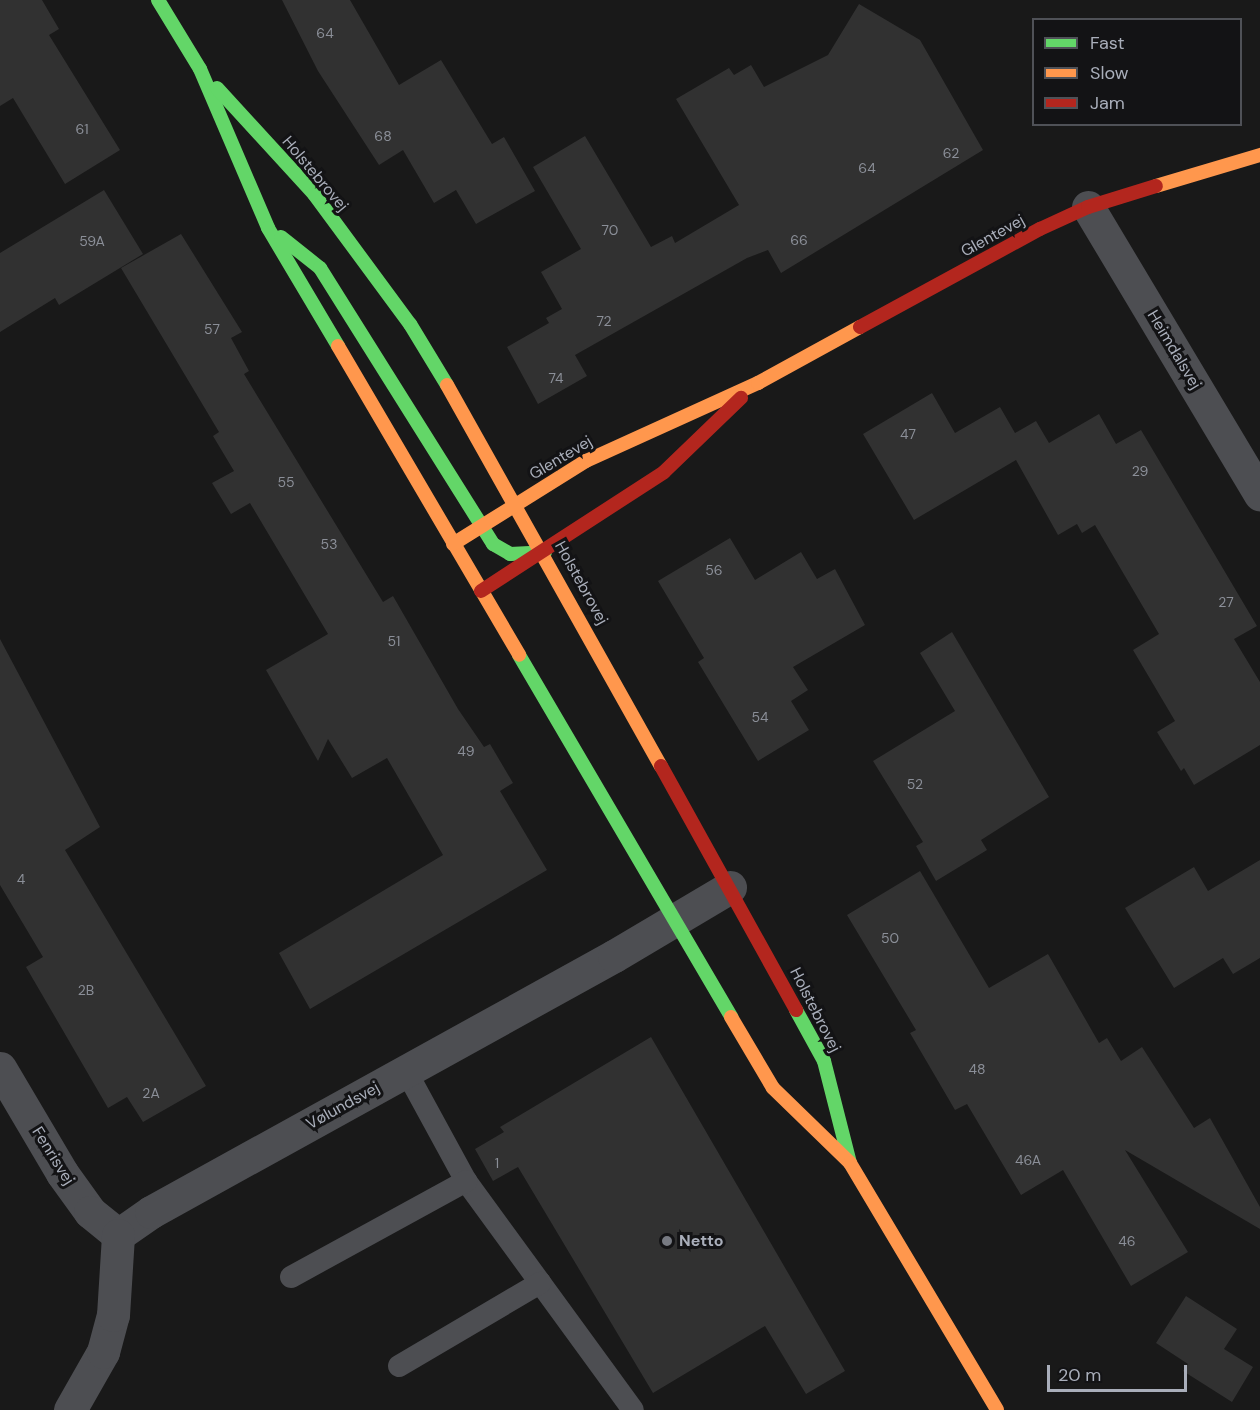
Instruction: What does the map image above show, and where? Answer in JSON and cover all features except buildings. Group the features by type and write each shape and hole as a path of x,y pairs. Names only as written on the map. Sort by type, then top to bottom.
{"main road":[{"name":"Holstebrovej","path":"158,0 200,69 268,228 773,1088 850,1163 997,1410"},
{"name":"Holstebrovej","path":"200,69 314,194 403,315 518,504 824,1060 850,1163"},
{"name":"Glentevej","path":"453,544 630,438 758,383 1088,207 1260,155"},
{"path":"268,228 320,268 493,544 510,554 545,552"},
{"name":"Glentevej","path":"481,591 545,552 663,472 758,383"}],"street":[{"name":"Heimdalsvej","path":"1088,207 1260,494"},
{"name":"Vølundsvej","path":"118,1235 151,1212 675,921 730,887"},
{"name":"Fenrisvej","path":"0,1068 62,1173 90,1212 118,1235"},
{"path":"70,1410 103,1352 113,1315 118,1235"}],"lane":[{"path":"406,1071 466,1181 633,1410"},
{"path":"291,1277 466,1181"},
{"path":"399,1366 540,1283"}],"traffic: fast":[{"path":"158,0 200,69 268,228 338,346"},
{"path":"217,88 314,194 410,324 447,385"},
{"path":"281,237 320,268 493,544 510,554 545,552"},
{"path":"519,655 731,1017"},
{"path":"796,1010 824,1061 850,1163"}],"traffic: slow":[{"path":"1156,186 1260,155"},
{"path":"453,544 586,461 758,383 860,327"},
{"path":"338,346 519,655"},
{"path":"447,385 661,766"},
{"path":"731,1017 773,1088 850,1163 997,1410"}],"traffic: jam":[{"path":"860,327 1040,229 1088,207 1156,186"},
{"path":"481,591 664,472 741,398"},
{"path":"661,766 796,1010"}],"place":[{"name":"Netto","path":"667,1241"}]}
